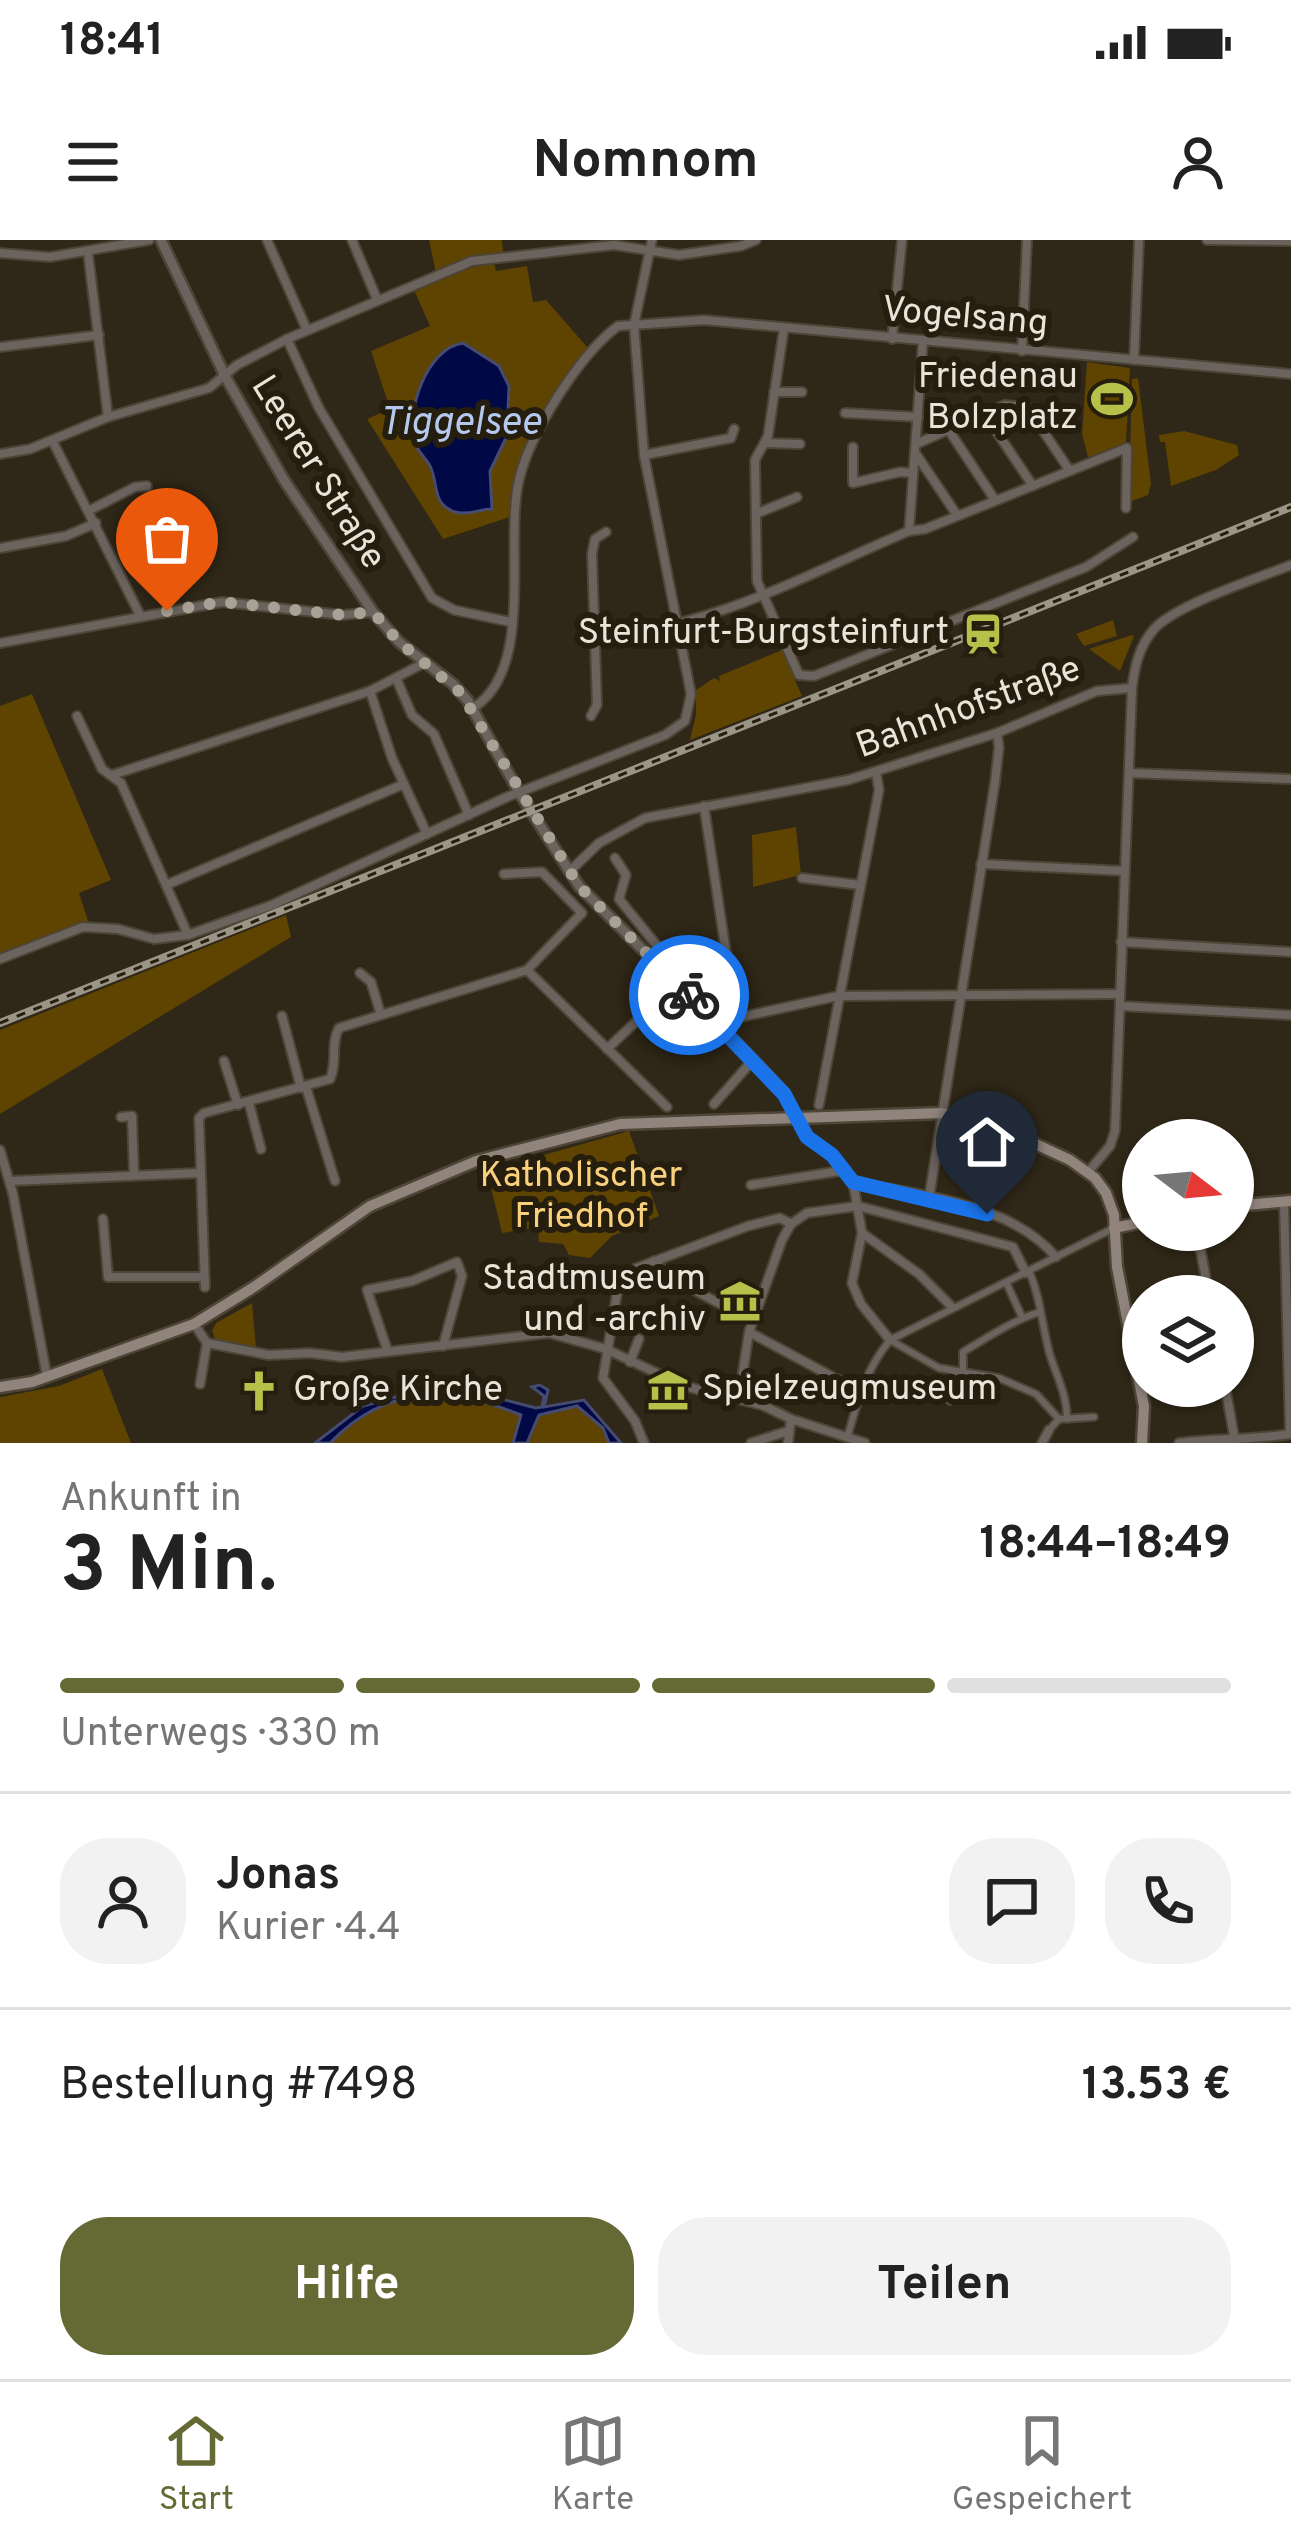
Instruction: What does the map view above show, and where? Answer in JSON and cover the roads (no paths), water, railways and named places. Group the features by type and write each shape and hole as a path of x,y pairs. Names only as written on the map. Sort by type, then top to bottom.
{"main road":[{"path":"0,1387 47,1377 194,1324 370,1206 476,1161 620,1124 942,1114 1012,1133 1088,1172 1101,1185 1112,1205 1117,1267 1144,1406 1142,1443"},
{"path":"1254,1204 1287,1202"},
{"path":"1114,1228 1122,1226"}],"street":[{"path":"0,253 50,257 149,240"},
{"name":"Leerer Straße","path":"161,240 225,376 284,480 373,612 399,642 453,684 473,708 520,794 594,903 722,1027 784,1094 817,1147 846,1170 853,1182 862,1233 852,1282 855,1294 890,1340"},
{"path":"267,240 307,330"},
{"path":"352,240 377,299"},
{"path":"0,959 93,926 154,939 188,935 272,905 469,815 670,733 690,713 690,683 644,455 634,326 652,240"},
{"path":"0,454 53,442 108,418 208,388 287,339 472,261 614,245 679,255 741,247 757,240"},
{"path":"892,339 902,240"},
{"path":"1022,351 1027,240"},
{"path":"1134,360 1139,240"},
{"path":"1207,240 1291,242"},
{"path":"88,253 108,418"},
{"name":"Vogelsang","path":"634,326 704,320 1291,374"},
{"path":"473,708 500,679 511,622 516,496 523,467 552,408 588,356 618,326 634,326"},
{"path":"784,328 766,443 755,460 757,581 797,672 808,677 1086,567 1133,537"},
{"path":"0,347 99,335"},
{"path":"287,339 319,408 432,598 454,610 511,622"},
{"path":"909,530 923,341"},
{"path":"774,392 802,392"},
{"path":"916,448 1005,405 1027,407 1070,472"},
{"path":"845,413 918,418"},
{"path":"984,413 1034,486"},
{"path":"644,455 731,438 734,428"},
{"path":"948,430 995,500"},
{"path":"53,442 141,616"},
{"path":"766,443 800,444"},
{"path":"854,447 853,483 913,473"},
{"path":"916,448 957,515"},
{"path":"593,636 677,626 909,530 925,529 1127,448 1126,508"},
{"path":"90,510 135,487 147,486"},
{"path":"758,513 797,497"},
{"path":"0,548 66,536 96,524"},
{"path":"591,716 597,705 592,554 596,539 606,532"},
{"path":"1132,688 1139,653 1165,619 1291,565"},
{"path":"0,643 222,602 343,615 373,612"},
{"path":"112,775 370,691 425,662"},
{"path":"396,678 412,715 434,734 469,815"},
{"name":"Bahnhofstraße","path":"569,872 599,844 635,822 832,784 997,733 1097,691 1132,688 1115,1131 1110,1146 1088,1172"},
{"path":"370,691 427,834"},
{"path":"77,716 102,769 121,783 188,935"},
{"path":"929,1198 999,747 997,733"},
{"path":"819,1105 878,790 876,772"},
{"path":"1129,773 1291,779"},
{"path":"166,885 404,784"},
{"path":"704,806 730,979 741,1017"},
{"path":"615,858 626,875 619,899 676,969 698,985 730,979"},
{"path":"981,864 1124,872"},
{"path":"104,1219 108,1276 205,1282 199,1118 330,1079 339,1028 527,970 582,913 542,872 504,874"},
{"path":"802,878 860,885"},
{"path":"1121,942 1291,952"},
{"path":"527,970 667,1107"},
{"path":"359,973 371,982 381,1015"},
{"path":"607,1049 677,983"},
{"path":"722,1027 741,1017 838,996 1120,994"},
{"path":"1120,1006 1291,1015"},
{"path":"282,1016 335,1181"},
{"path":"714,1104 753,1060"},
{"path":"224,1061 238,1105"},
{"path":"249,1102 261,1149"},
{"path":"121,1117 132,1116 134,1174"},
{"path":"0,1150 10,1180 47,1377"},
{"path":"751,1185 846,1170"},
{"path":"10,1180 200,1173"},
{"path":"853,1182 1012,1220 1057,1258"},
{"path":"1179,1443 1290,1435 1287,1202"},
{"path":"739,1398 749,1331 791,1223 807,1213 857,1206 1013,1247 1037,1289 1067,1404 1063,1419"},
{"path":"644,1443 635,1421 603,1378 620,1281 626,1272 748,1226 780,1218 791,1223"},
{"path":"847,1439 861,1388 890,1340 1114,1228"},
{"path":"862,1233 919,1274 951,1306"},
{"path":"654,1261 674,1279 753,1321"},
{"path":"387,1349 367,1290 412,1281 457,1262 461,1276 443,1346"},
{"path":"1006,1282 1022,1317"},
{"path":"950,1400 963,1352 1022,1317 1040,1312"},
{"path":"194,1324 206,1342 200,1384"},
{"path":"749,1331 861,1388"},
{"path":"206,1342 269,1355 310,1353 342,1358 549,1333 606,1348 683,1386 739,1398 865,1443"},
{"path":"630,1362 639,1339"},
{"path":"890,1340 939,1368 1000,1378 1036,1394 1063,1419"},
{"path":"1229,1407 1235,1441"},
{"path":"1042,1443 1063,1419 1094,1417"},
{"path":"788,1443 791,1419"},
{"path":"751,1443 788,1431"}],"water":[{"name":"Tiggelsee","path":"463,343 499,366 509,386 507,436 490,471 492,509 464,513 442,504 413,430 416,399 429,368 450,347"},
{"path":"426,1384 536,1408 542,1407 544,1396 532,1387 540,1385 548,1390 544,1407 584,1400 621,1443 609,1443 603,1428 577,1406 539,1415 527,1443 513,1443 521,1415 469,1399 420,1396 374,1410 330,1443 315,1443 363,1406 425,1389"}],"railway":[{"path":"0,1023 1291,507"}],"place":[{"name":"Friedenau Bolzplatz","path":"1112,399"},
{"name":"Steinfurt-Burgsteinfurt","path":"983,634"},
{"name":"Stadtmuseum und -archiv","path":"740,1301"},
{"name":"Spielzeugmuseum","path":"668,1390"},
{"name":"Große Kirche","path":"259,1391"}],"park label":[{"name":"Katholischer Friedhof","path":"581,1198"}]}
